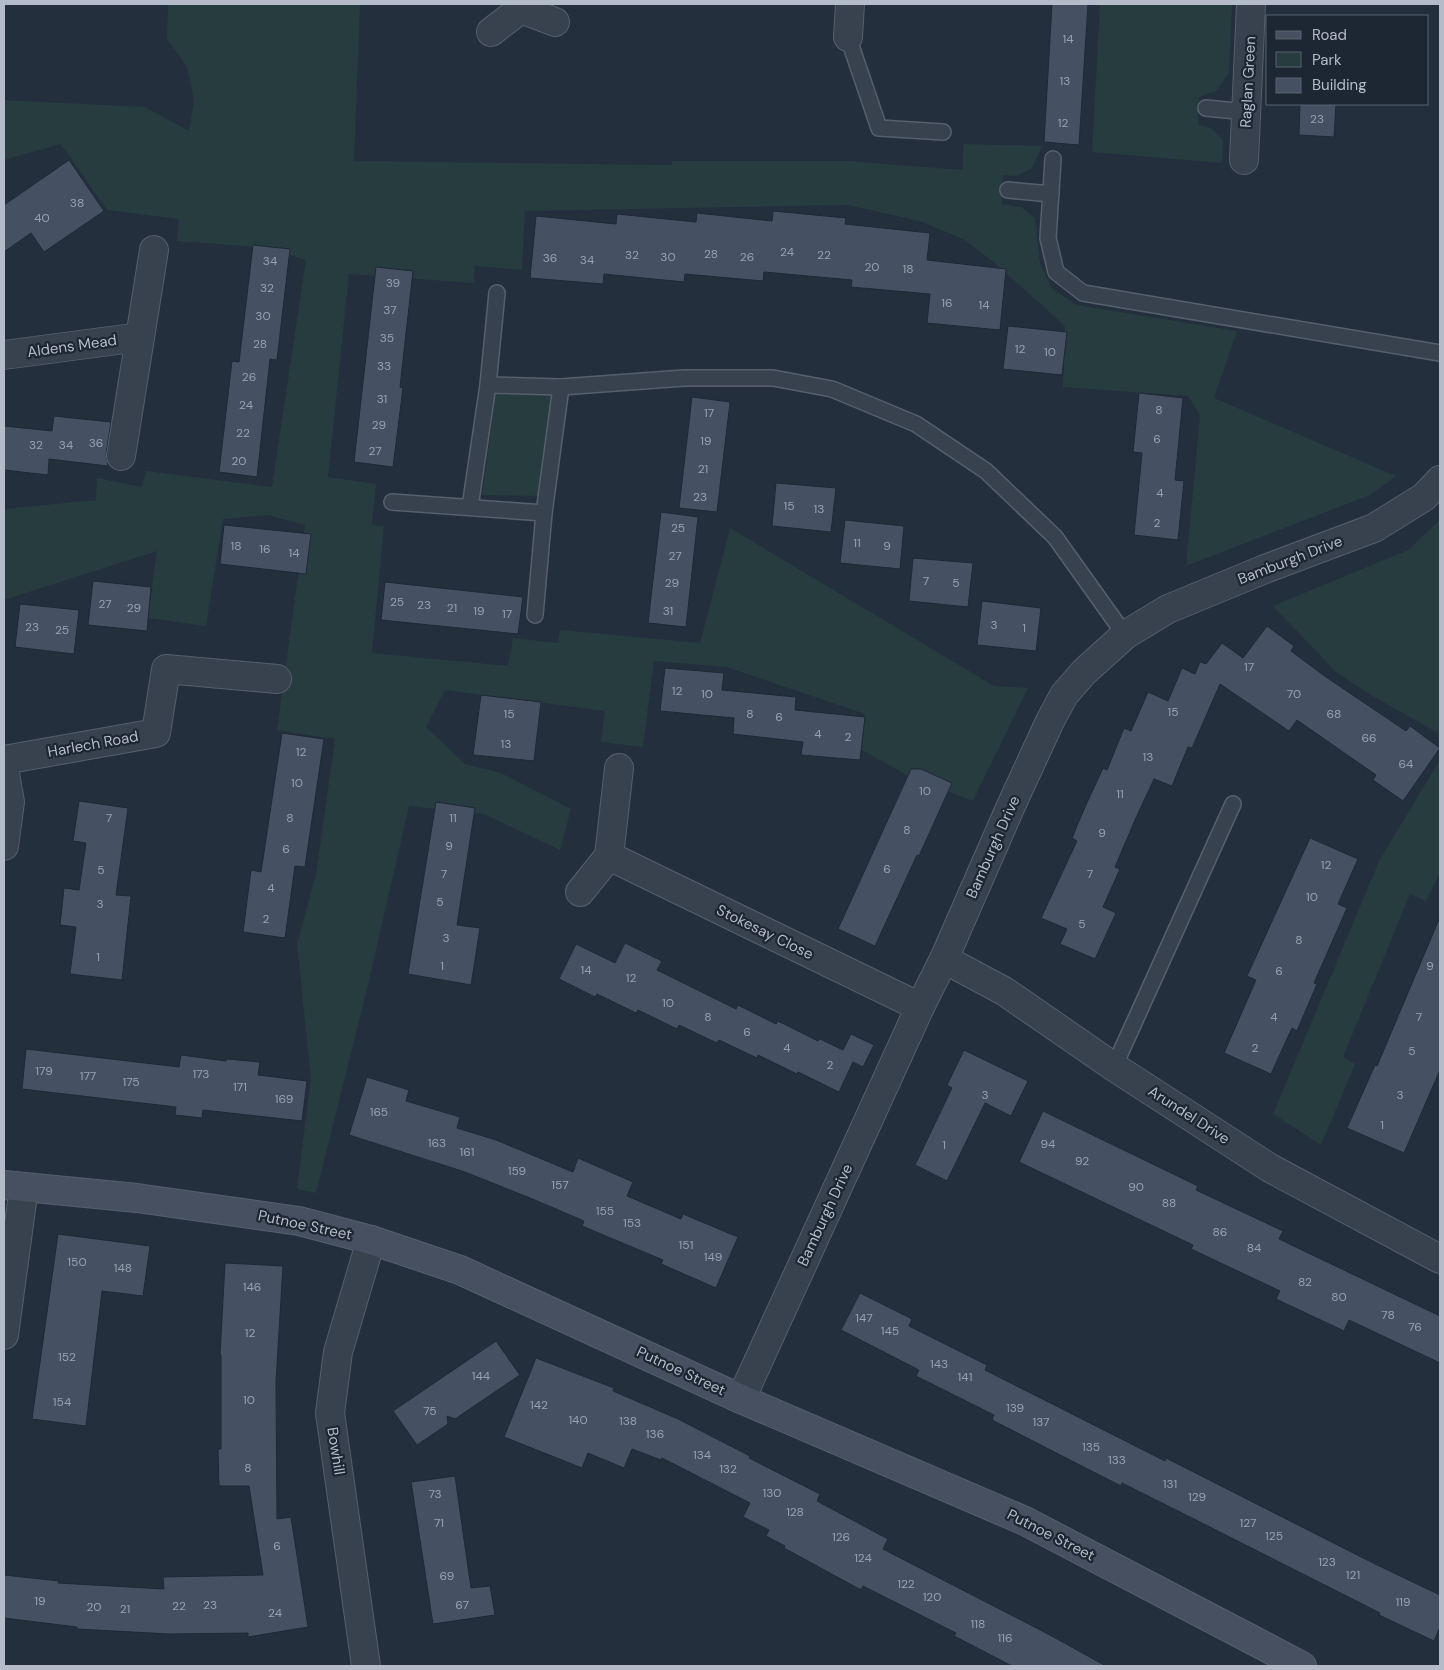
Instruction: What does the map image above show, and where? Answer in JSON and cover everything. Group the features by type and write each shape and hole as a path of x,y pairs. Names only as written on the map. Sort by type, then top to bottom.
{"street":[{"path":"848,37 850,4"},
{"name":"Raglan Green","path":"1244,160 1251,4"},
{"path":"491,32 521,6 556,22"},
{"name":"Aldens Mead","path":"121,456 154,250"},
{"name":"Aldens Mead","path":"4,355 140,337"},
{"name":"Bamburgh Drive","path":"741,1399 920,1007 944,959 1010,808 1064,695 1084,672 1125,635 1168,609 1265,569 1374,528 1424,497 1440,480"},
{"name":"Harlech Road","path":"4,760 156,733 166,669 277,679"},
{"path":"4,768 10,802 4,846"},
{"path":"580,892 609,856 619,768"},
{"name":"Stokesay Close","path":"609,856 920,1007"},
{"name":"Arundel Drive","path":"944,959 1004,990 1114,1067 1270,1168 1440,1260"},
{"name":"Putnoe Street","path":"4,1335 14,1186 137,1198 299,1221 371,1240 460,1270 741,1399 1025,1521 1302,1666"},
{"name":"Bowhill","path":"366,1666 330,1413 338,1352 371,1240"}],"lane":[{"path":"848,37 879,128 943,132"},
{"path":"1206,108 1247,112"},
{"path":"1053,159 1048,238 1056,272 1083,293 1321,331 1440,353"},
{"path":"1008,190 1051,194"},
{"path":"470,507 488,385 497,293"},
{"path":"488,385 561,387 684,378 772,378 832,388 916,424 986,471 1055,538 1125,635"},
{"path":"536,615 544,513 561,387"},
{"path":"392,502 544,513"},
{"path":"1114,1067 1233,804"}],"green space":[{"path":"168,4 360,4 354,161 672,165 672,161 848,161 963,170 963,144 1042,146 1032,168 1016,176 1003,175 1002,204 1021,207 1035,218 1040,264 1052,289 1077,305 1237,331 1214,398 1396,476 1370,495 1186,566 1200,415 1188,396 1063,387 1065,326 996,264 965,240 923,222 848,205 525,211 522,270 475,266 474,283 349,274 328,477 376,484 372,525 384,526 372,653 508,666 513,638 558,643 560,630 700,643 730,528 994,686 1028,688 973,801 910,777 862,750 865,714 727,667 654,661 643,747 601,742 605,711 445,690 426,727 465,764 501,773 571,809 560,850 484,814 409,806 369,981 316,1193 297,1189 311,1079 297,944 316,874 335,739 277,730 305,525 268,515 223,519 206,626 148,618 157,551 4,600 4,509 96,500 97,478 142,487 146,471 272,487 306,260 269,248 177,241 179,219 107,210 61,144 4,160 4,100 145,107 189,131 194,100 187,67 167,39"},
{"path":"1100,4 1232,4 1229,73 1216,91 1199,97 1198,125 1211,128 1223,140 1222,163 1092,152"},
{"path":"496,393 553,393 538,496 482,495"},
{"path":"1440,520 1440,734 1371,695 1336,672 1273,606 1408,550"},
{"path":"1440,760 1440,872 1426,901 1410,894 1343,1057 1355,1064 1321,1145 1273,1114 1380,859"}],"building":[{"path":"1052,4 1088,4 1079,145 1044,142"},
{"path":"1300,105 1336,105 1334,137 1299,135"},
{"path":"69,160 104,211 44,252 31,233 4,252 4,205"},
{"path":"773,211 846,218 845,224 930,233 927,260 1006,269 1000,330 927,323 930,294 851,287 852,280 764,272 763,281 685,274 684,282 604,274 603,284 530,278 536,216 616,224 617,214 696,222 697,213 772,221"},
{"path":"253,245 290,249 277,360 270,359 257,477 219,472 232,361 239,362"},
{"path":"376,267 413,271 400,387 403,388 393,467 354,462"},
{"path":"1008,326 1067,332 1062,375 1003,369"},
{"path":"1139,393 1183,398 1175,480 1184,481 1178,540 1134,535 1142,453 1133,452"},
{"path":"692,397 730,402 717,512 679,508"},
{"path":"54,416 111,422 106,454 108,466 49,459 48,475 4,470 4,426 52,431"},
{"path":"776,483 836,488 831,532 772,526"},
{"path":"661,512 698,517 686,627 648,623"},
{"path":"845,520 904,526 900,569 840,563"},
{"path":"224,525 311,534 306,574 220,564"},
{"path":"913,558 973,563 968,607 909,601"},
{"path":"93,581 151,587 147,631 88,625"},
{"path":"385,582 523,597 518,634 381,620"},
{"path":"982,601 1041,608 1036,651 977,645"},
{"path":"20,604 79,610 74,654 15,647"},
{"path":"1267,626 1294,646 1291,651 1326,677 1406,731 1410,726 1440,748 1403,801 1373,780 1376,775 1297,720 1289,731 1220,684 1192,748 1188,747 1172,786 1154,779 1135,820 1115,867 1120,869 1103,907 1116,913 1095,959 1060,944 1067,929 1041,918 1077,841 1072,838 1085,807 1103,768 1107,770 1124,728 1131,731 1148,692 1168,701 1182,668 1195,674 1200,662 1206,664 1222,643 1243,658"},
{"path":"665,668 724,673 722,690 796,697 795,710 865,717 860,760 801,755 803,742 733,734 734,718 660,711"},
{"path":"481,695 541,702 534,761 473,755"},
{"path":"282,733 324,739 305,867 295,866 285,938 243,932 251,870 261,872"},
{"path":"911,769 921,769 952,783 875,946 838,929"},
{"path":"79,801 128,808 116,895 131,896 122,980 70,974 76,927 60,925 64,888 79,890 86,843 73,841"},
{"path":"436,802 475,808 457,925 480,928 471,985 408,974"},
{"path":"1310,838 1358,859 1338,904 1347,908 1314,983 1317,984 1297,1031 1292,1028 1271,1074 1224,1053 1256,980 1247,976"},
{"path":"1440,917 1440,1070 1404,1153 1347,1128 1375,1065 1377,1066"},
{"path":"625,943 662,961 657,970 736,1009 738,1005 776,1024 778,1021 818,1041 820,1039 843,1050 851,1034 874,1045 863,1067 853,1062 839,1092 758,1055 757,1058 719,1040 717,1043 679,1025 677,1029 638,1010 636,1013 597,994 595,997 559,979 576,944 615,963"},
{"path":"26,1049 179,1067 181,1055 226,1061 227,1059 260,1062 258,1075 307,1081 302,1121 203,1110 202,1118 175,1115 176,1107 22,1089"},
{"path":"964,1050 1028,1081 1011,1116 985,1103 947,1181 915,1165 952,1088 947,1085"},
{"path":"367,1077 409,1090 406,1101 460,1117 457,1128 496,1140 573,1172 578,1158 633,1182 627,1196 681,1219 683,1214 738,1237 716,1288 661,1264 663,1260 582,1226 584,1221 530,1198 465,1172 349,1135"},
{"path":"1043,1111 1198,1186 1196,1190 1283,1231 1279,1239 1440,1316 1440,1363 1349,1320 1344,1331 1276,1299 1280,1291 1191,1249 1193,1245 1019,1162"},
{"path":"58,1234 150,1246 143,1296 102,1291 86,1426 32,1419"},
{"path":"225,1263 283,1266 276,1382 277,1519 291,1517 308,1627 248,1637 248,1633 169,1634 77,1629 77,1627 4,1618 4,1575 59,1581 58,1583 164,1589 163,1577 263,1575 249,1486 219,1486 218,1449 221,1449 220,1355"},
{"path":"860,1293 912,1319 909,1326 987,1365 985,1370 1165,1461 1166,1458 1440,1595 1440,1627 1434,1641 1379,1615 1380,1613 1122,1483 1121,1486 1068,1459 992,1420 994,1415 916,1376 919,1370 841,1330"},
{"path":"496,1341 520,1375 455,1419 447,1416 448,1424 417,1445 393,1411"},
{"path":"536,1358 614,1388 613,1391 678,1419 750,1456 749,1458 820,1494 817,1501 888,1539 883,1549 1106,1666 1012,1666 954,1636 956,1633 863,1586 861,1590 784,1548 785,1546 766,1536 769,1530 743,1517 750,1503 662,1458 661,1460 632,1449 624,1468 588,1453 582,1468 504,1437"},
{"path":"455,1476 471,1588 490,1586 495,1615 433,1624 411,1482"}]}
